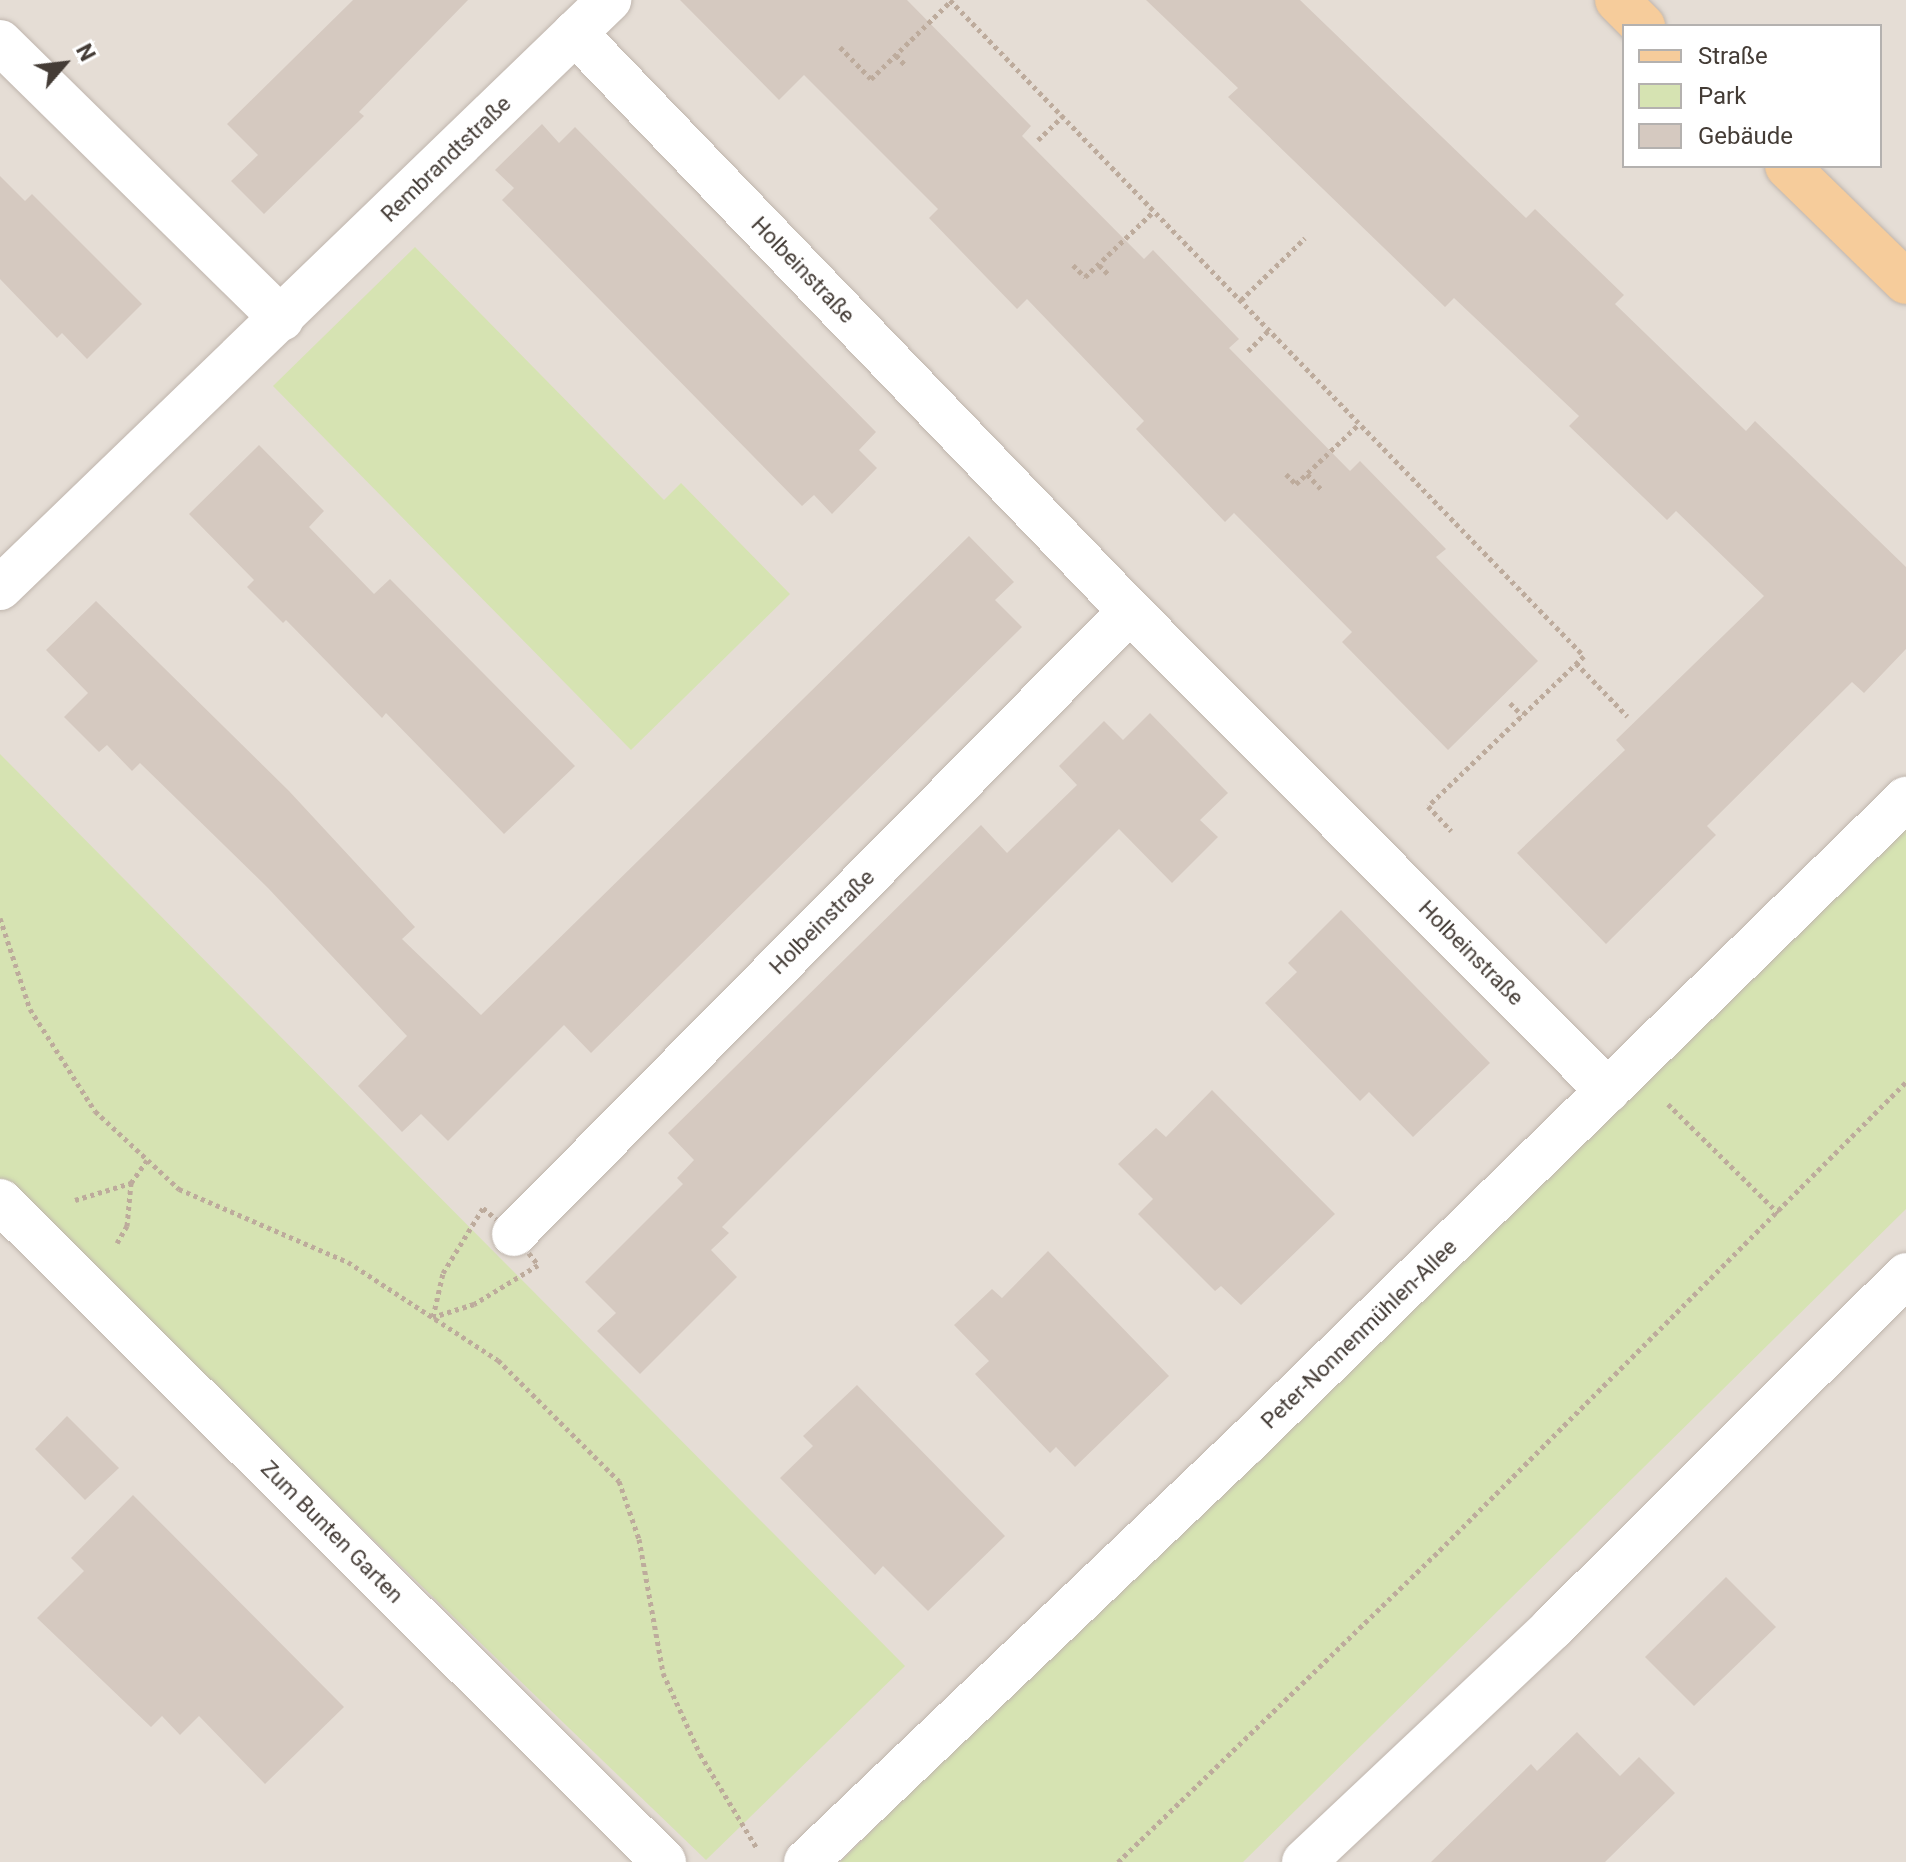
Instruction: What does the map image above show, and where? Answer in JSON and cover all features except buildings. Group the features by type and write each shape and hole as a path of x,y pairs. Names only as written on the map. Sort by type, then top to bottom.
{"main road":[{"path":"1617,0 1641,24"},
{"path":"1789,168 1906,282"}],"street":[{"name":"Rembrandtstraße","path":"0,588 609,0"},
{"name":"Holbeinstraße","path":"575,33 1130,611 1620,1080"},
{"path":"0,42 282,319"},
{"name":"Holbeinstraße","path":"512,1236 1130,611"},
{"name":"Peter-Nonnenmühlen-Allee","path":"806,1862 1620,1080 1906,799"},
{"name":"Zum Bunten Garten","path":"12,1213 664,1862"},
{"path":"1304,1862 1552,1628 1906,1275"}],"path":[{"path":"840,47 871,79 951,0 1584,656 1428,806 1451,831"},
{"path":"896,55 905,65"},
{"path":"1038,140 1063,116"},
{"path":"1073,265 1085,277 1154,211"},
{"path":"1241,300 1305,238"},
{"path":"1099,265 1110,276"},
{"path":"1248,351 1269,330"},
{"path":"1286,474 1296,484 1359,424"},
{"path":"1307,474 1321,489"},
{"path":"1576,663 1627,716"},
{"path":"1510,703 1522,715"},
{"path":"0,918 30,1009 95,1111 147,1160 179,1189 348,1262 498,1360 619,1481 639,1539 663,1673 700,1754 765,1862"},
{"path":"1620,1080 1778,1213"},
{"path":"1118,1862 1778,1213 1906,1082"},
{"path":"12,1213 131,1183 147,1160"},
{"path":"433,1317 474,1304 512,1236"},
{"path":"433,1317 443,1273 512,1236"}],"shaded area":[{"path":"0,0 1906,0 1906,1862 0,1862"}],"green space":[{"path":"415,247 664,500 681,483 790,594 631,750 273,386"},
{"path":"0,754 905,1666 706,1860 0,1180"},
{"path":"1906,809 1906,1209 1243,1862 840,1862"}]}
